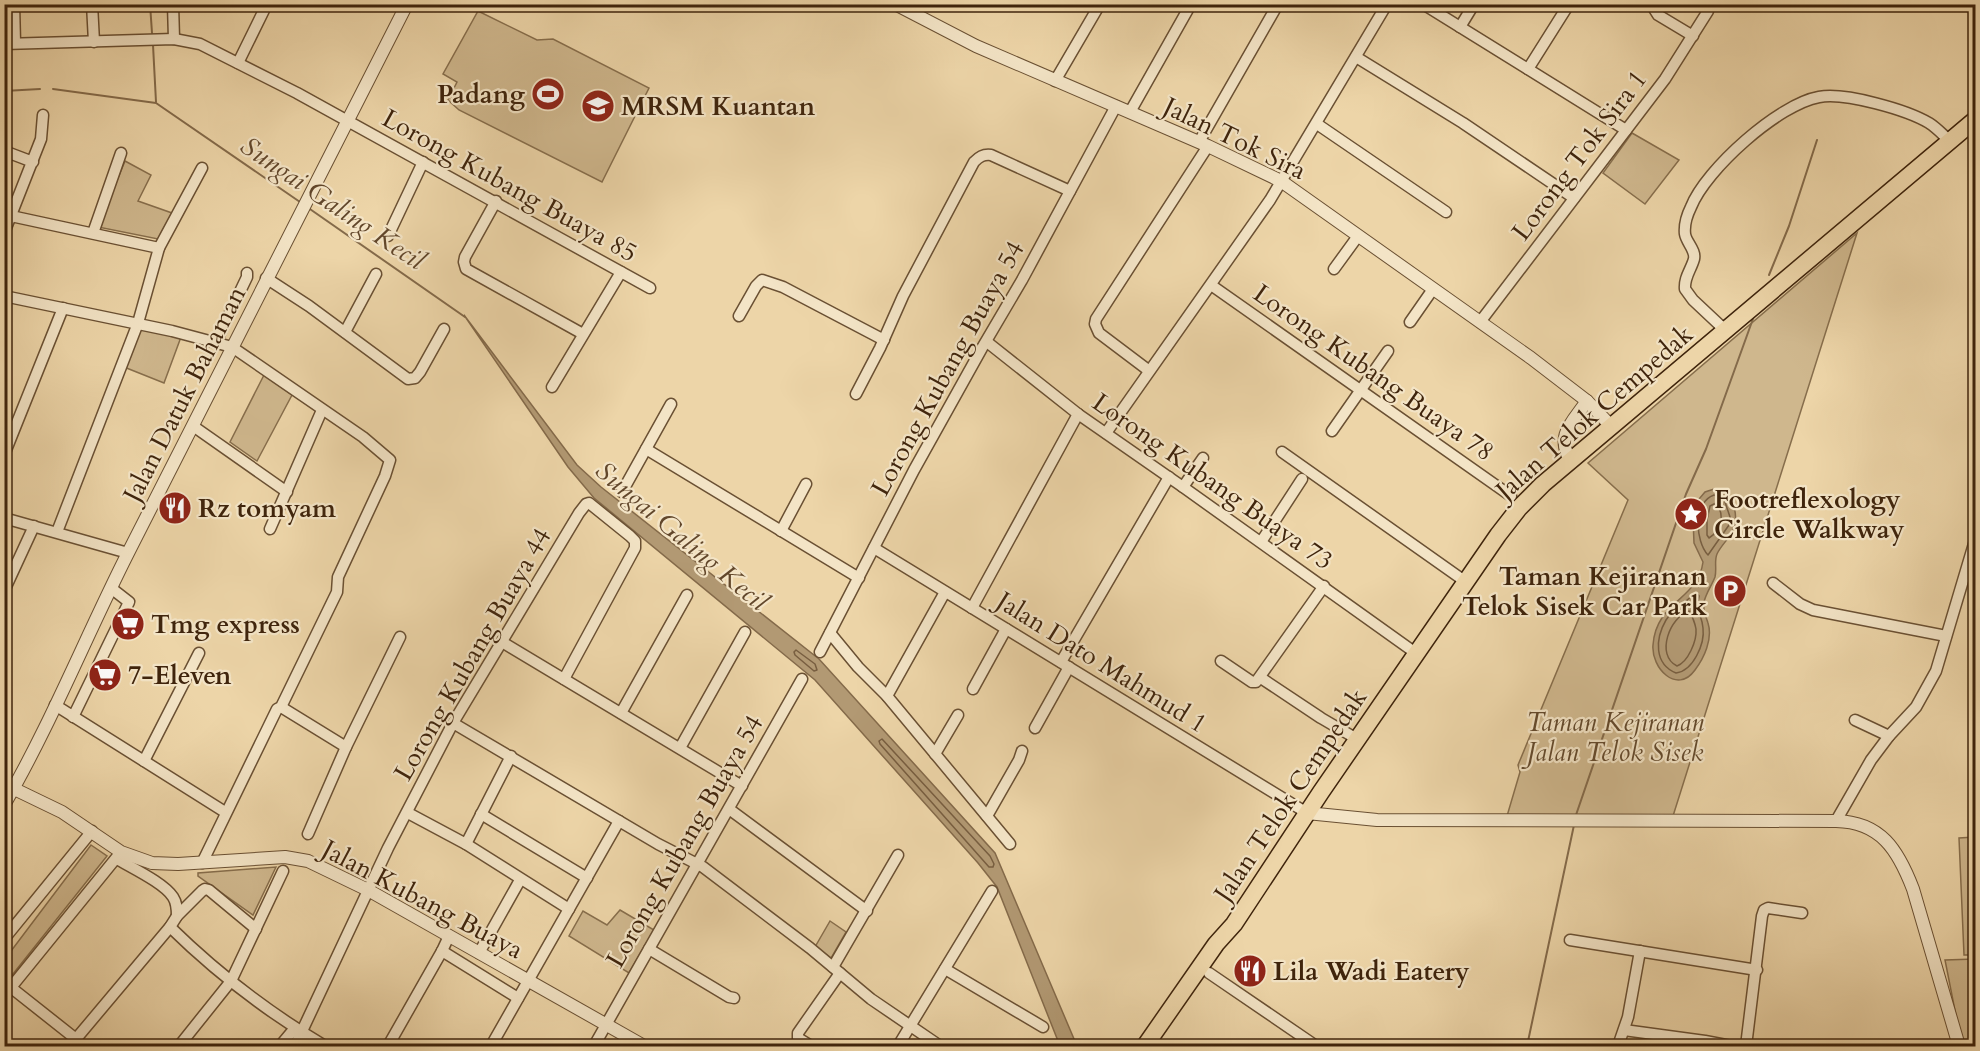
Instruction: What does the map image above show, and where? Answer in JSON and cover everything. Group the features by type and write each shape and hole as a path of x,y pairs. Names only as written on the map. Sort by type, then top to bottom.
{"main road":[{"name":"Jalan Telok Cempedak","path":"1145,1047 1216,944 1234,924 1306,813 1519,508 1543,484 1976,119"},
{"name":"Jalan Telok Cempedak","path":"1159,1047 1224,949 1234,924"}],"street":[{"path":"10,43 15,4"},
{"path":"92,4 94,42"},
{"path":"173,4 174,39"},
{"path":"238,63 267,4"},
{"name":"Jalan Datuk Bahaman","path":"4,805 9,786 55,705 266,278 407,4"},
{"path":"1055,81 1100,4"},
{"path":"1130,112 1191,4"},
{"path":"1148,370 1099,333 1095,324 1096,319 1203,144 1278,4"},
{"path":"1106,433 1148,370 1211,285 1281,181 1387,4"},
{"path":"1424,4 1626,130"},
{"path":"1460,27 1474,4"},
{"path":"1528,69 1569,4"},
{"path":"1651,4 1658,15 1693,36"},
{"name":"Jalan Tok Sira","path":"897,5 976,46 1203,144 1281,181 1587,401 1612,427"},
{"name":"Lorong Tok Sira 1","path":"1480,322 1665,79 1708,10"},
{"name":"Lorong Kubang Buaya 85","path":"10,43 174,39 200,44 496,201 650,288"},
{"path":"1356,57 1463,123 1574,198"},
{"path":"1726,331 1693,300 1685,289 1685,279 1694,257 1685,233 1692,204 1710,175 1729,154 1778,116 1808,99 1838,96 1900,111 1930,123 1950,141"},
{"name":"Lorong Kubang Buaya 54","path":"820,652 914,470 1116,106"},
{"path":"4,233 41,139 43,115"},
{"path":"1317,124 1446,212"},
{"path":"4,151 33,162"},
{"path":"93,233 121,153"},
{"path":"856,394 884,340 903,296 978,158 982,155 991,155 1070,191"},
{"path":"388,236 423,162"},
{"path":"57,532 138,323 159,248 202,168"},
{"path":"496,201 465,257 466,269 583,334"},
{"path":"11,216 159,248"},
{"path":"1334,269 1358,236"},
{"path":"552,387 621,272"},
{"path":"216,342 248,278 247,273"},
{"path":"345,332 376,274"},
{"path":"266,278 408,379 415,378 420,372 444,329"},
{"path":"739,316 756,286 762,280 766,280 884,340"},
{"name":"Lorong Kubang Buaya 78","path":"1211,285 1511,496"},
{"path":"1410,322 1433,289"},
{"path":"4,296 138,323 232,347 363,437 390,459 385,476 338,577 337,592 281,707 277,709 225,812 202,863"},
{"path":"4,455 63,308"},
{"name":"Lorong Kubang Buaya 73","path":"987,342 1078,414 1417,654"},
{"path":"1332,431 1388,351"},
{"path":"1571,462 1563,448 1563,442 1569,427 1587,401"},
{"path":"622,492 671,404"},
{"path":"270,529 322,410"},
{"path":"972,608 1078,414"},
{"path":"193,426 287,492"},
{"path":"646,449 859,578"},
{"path":"1282,452 1466,582"},
{"path":"1183,487 1203,458"},
{"path":"1035,728 1065,665 1169,477"},
{"path":"1261,542 1302,479"},
{"path":"781,531 806,484"},
{"name":"Lorong Kubang Buaya 44","path":"299,1030 453,723 585,504 589,503 630,536 635,542 635,548 564,679"},
{"path":"4,518 128,554"},
{"path":"4,591 34,526"},
{"path":"1836,821 1871,760 1924,695 1936,670 1976,537"},
{"name":"Jalan Dato Mahmud 1","path":"874,548 1306,813"},
{"path":"1773,584 1800,604 1813,610 1946,636"},
{"path":"1221,661 1252,682 1256,682 1324,586"},
{"path":"73,717 129,602 111,588"},
{"path":"887,696 945,592"},
{"path":"621,713 687,595"},
{"path":"973,689 1006,629"},
{"path":"680,748 745,632"},
{"path":"830,633 858,668 887,696 1010,844"},
{"path":"309,834 346,747 400,637"},
{"path":"502,642 742,786"},
{"path":"144,761 199,653"},
{"path":"1261,678 1357,739"},
{"name":"Lorong Kubang Buaya 54","path":"594,1047 802,679"},
{"path":"55,705 225,812"},
{"path":"281,707 346,747"},
{"path":"935,754 958,715"},
{"path":"1855,720 1889,736"},
{"path":"453,723 619,821 703,867 910,1028 940,1047"},
{"path":"987,816 1022,751"},
{"path":"466,844 511,756"},
{"name":"Jalan Kubang Buaya","path":"9,786 62,812 92,831 119,855 152,863 202,863 285,856 308,861 368,890 644,1047"},
{"path":"729,809 867,911"},
{"path":"408,813 466,844 569,909"},
{"path":"1306,813 1377,820 1836,821 1865,825 1883,837 1898,855 1913,889 1959,1047"},
{"path":"481,814 587,878"},
{"path":"491,1047 619,821"},
{"path":"4,939 92,831"},
{"path":"177,916 177,905 172,896 119,855 7,989 73,1043 177,916 205,889 256,929"},
{"path":"811,1047 800,1041 798,1033 836,970 898,855"},
{"path":"179,1047 231,981 283,871"},
{"path":"479,953 520,880"},
{"path":"898,1047 992,891"},
{"path":"1746,1047 1764,910 1768,908 1802,913"},
{"path":"170,927 198,955 231,981 325,1047"},
{"path":"388,1047 449,936"},
{"path":"1570,940 1756,970"},
{"path":"649,948 734,998"},
{"path":"442,951 518,998"},
{"path":"1618,1047 1624,1030 1640,951"},
{"path":"945,969 1044,1027"},
{"path":"1209,973 1300,1042 1316,1047"},
{"path":"280,1047 299,1030"},
{"path":"295,1047 299,1030"},
{"path":"1624,1030 1663,1041 1705,1041 1731,1047"}],"green space":[{"name":"Padang","path":"478,11 537,40 553,39 649,88 602,182 459,110 448,100 457,82 443,74"},
{"path":"1632,133 1679,160 1645,204 1603,173"},
{"path":"125,161 151,175 138,201 172,213 158,239 98,227"},
{"name":"Taman Kejiranan Jalan Telok Sisek","path":"1857,233 1673,816 1507,816 1520,772 1518,765 1628,500 1588,463"},
{"path":"139,328 181,337 164,383 124,367"},
{"path":"264,375 292,395 257,461 230,442"},
{"path":"1975,837 1975,955 1964,955 1959,838"},
{"path":"91,845 107,856 9,979 5,974 5,959"},
{"path":"276,867 253,915 198,876 198,873"},
{"path":"620,910 654,930 629,973 569,936 583,911 607,925"},
{"path":"830,921 846,932 831,958 815,947"},
{"path":"1975,959 1975,1046 1962,1046 1945,960"}],"water":[{"path":"464,315 577,465 601,487 819,659 995,853 1077,1046 1060,1046 997,887 978,863 815,680 594,498 568,467"},
{"path":"1714,489 1722,490 1730,497 1735,513 1734,528 1717,554 1715,577 1704,602 1709,635 1702,660 1688,677 1681,680 1673,679 1661,670 1653,654 1656,630 1669,609 1694,585 1700,575 1703,562 1694,543 1693,518 1699,499 1705,492"}],"waterway":[{"path":"150,4 152,33"},
{"path":"153,45 156,102"},
{"name":"Sungai Galing Kecil","path":"4,91 40,89"},
{"name":"Sungai Galing Kecil","path":"53,89 156,103 300,202"},
{"path":"1769,275 1789,226 1817,140"},
{"name":"Sungai Galing Kecil","path":"307,207 465,317"},
{"path":"1576,815 1686,494 1706,449 1754,316"},
{"path":"1527,1046 1574,825"}],"place":[{"name":"Padang","path":"548,94"},
{"name":"MRSM Kuantan","path":"598,106"},
{"name":"Rz tomyam","path":"175,508"},
{"name":"Footreflexology Circle Walkway","path":"1691,514"},
{"name":"Taman Kejiranan Telok Sisek Car Park","path":"1730,591"},
{"name":"Tmg express","path":"128,624"},
{"name":"7-Eleven","path":"105,675"},
{"name":"Lila Wadi Eatery","path":"1250,971"}]}
